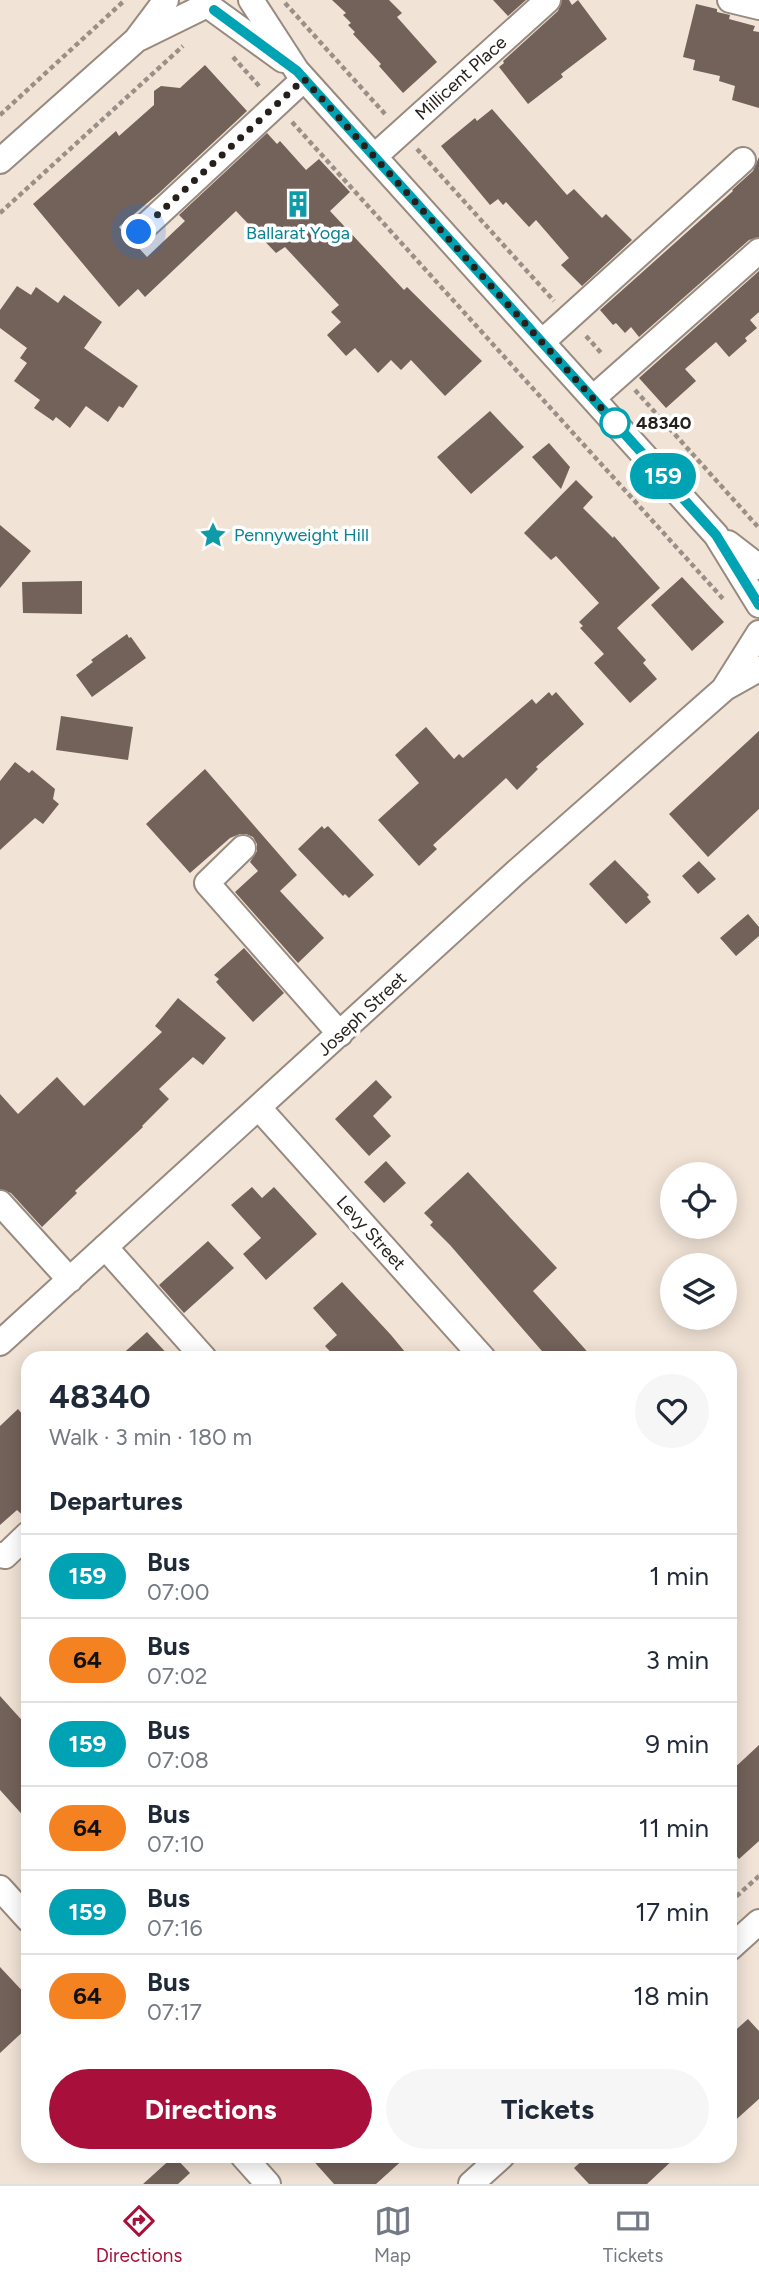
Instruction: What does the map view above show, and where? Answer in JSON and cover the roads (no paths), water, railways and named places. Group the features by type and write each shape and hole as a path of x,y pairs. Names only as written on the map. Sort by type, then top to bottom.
{"street":[{"path":"0,162 136,40 166,0"},
{"path":"251,0 301,75 716,535 759,605"},
{"name":"Millicent Place","path":"375,156 548,0"},
{"path":"730,0 759,7"},
{"path":"136,40 208,5 301,75"},
{"path":"139,232 276,105 301,75"},
{"path":"542,342 743,160"},
{"path":"593,398 759,251"},
{"path":"716,535 759,567"},
{"name":"Joseph Street","path":"725,688 759,633"},
{"name":"Joseph Street","path":"0,1343 514,874 725,688 759,669"},
{"path":"243,848 207,883 340,1034"},
{"name":"Levy Street","path":"259,1108 477,1351"},
{"path":"0,1202 70,1280"},
{"path":"105,1247 198,1351"},
{"path":"0,1555 5,1556 21,1541"},
{"path":"1,1892 21,1912"},
{"path":"737,1942 759,1922"},
{"path":"249,2163 268,2184"},
{"path":"471,2184 494,2163"}],"place":[{"name":"Ballarat Yoga","path":"298,204"},
{"name":"48340","path":"615,423"},
{"name":"Pennyweight Hill","path":"213,535"}]}
